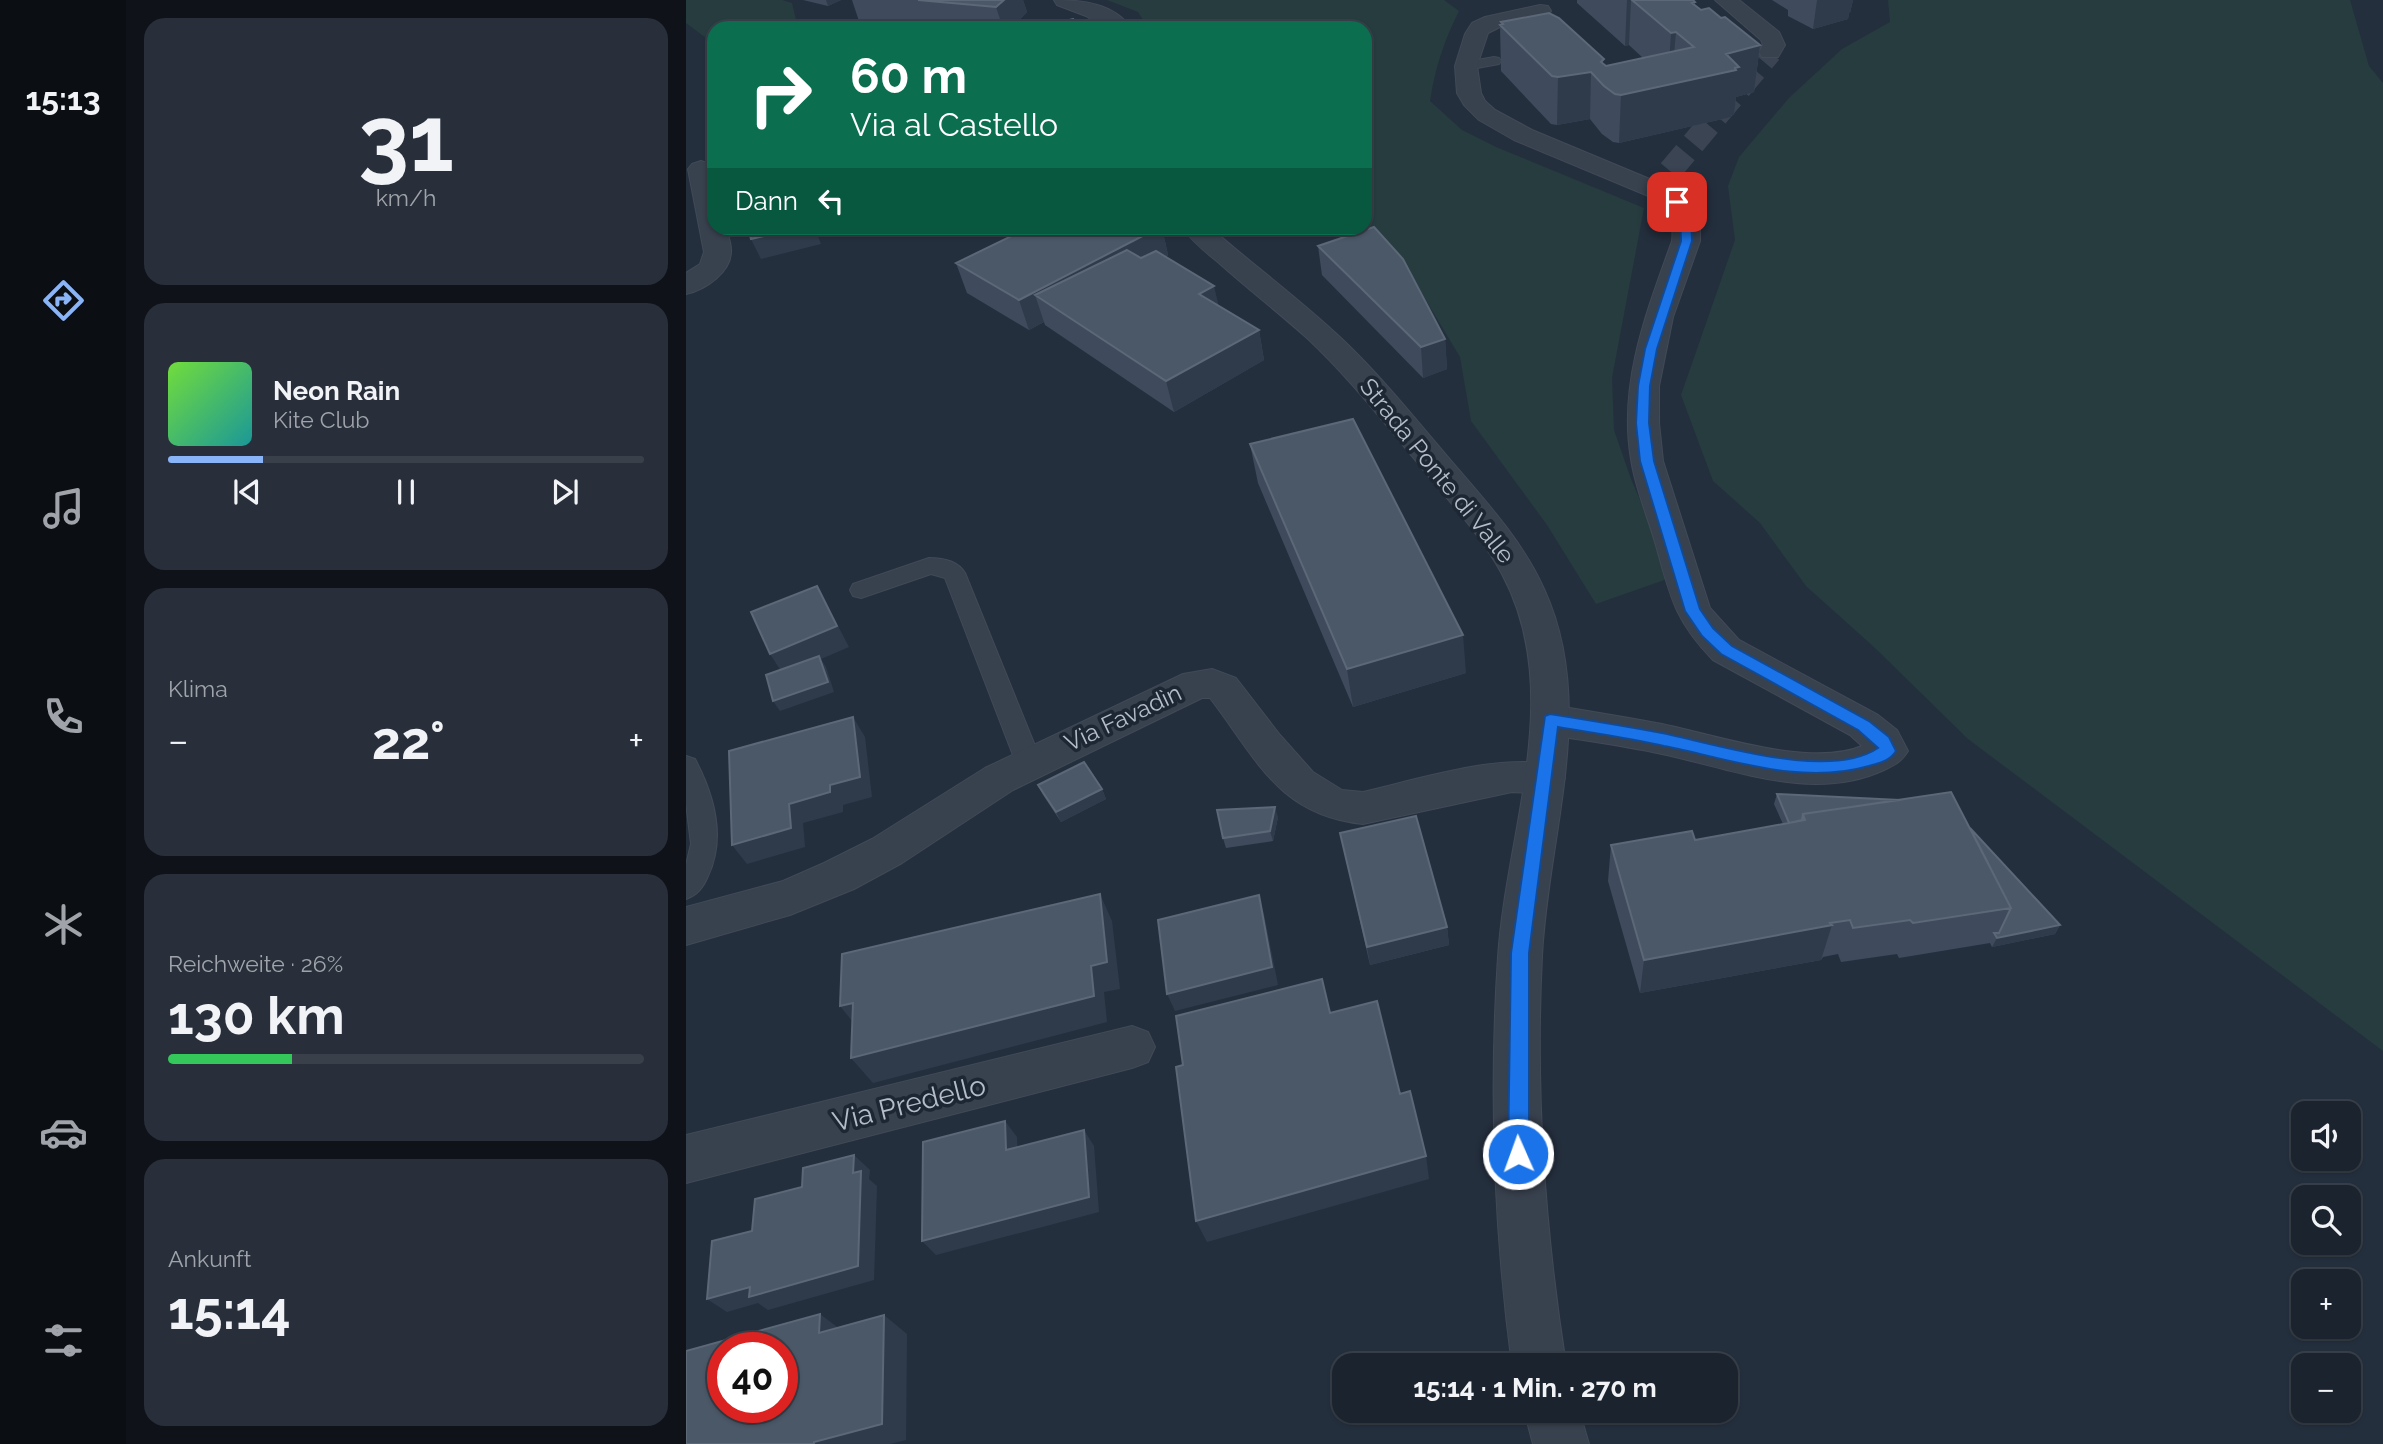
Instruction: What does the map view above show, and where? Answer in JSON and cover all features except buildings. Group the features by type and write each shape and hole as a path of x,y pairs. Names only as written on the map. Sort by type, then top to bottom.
{"street":[{"path":"1065,0 1094,11 1109,21"},
{"path":"1726,0 1771,37 1774,44 1770,52"},
{"path":"1540,11 1493,22 1480,28 1480,64 1469,93 1487,115 1523,135 1661,179 1685,217 1686,241 1651,349 1644,386 1643,423 1647,461 1693,611 1707,632 1726,650 1864,725 1883,741 1888,751 1847,766 1806,768 1550,720"},
{"path":"701,169 707,198"},
{"path":"686,286 712,268 718,252 715,235"},
{"name":"Strada Ponte di Valle","path":"1204,235 1319,334 1377,394 1480,516 1514,564 1530,594 1542,635 1548,672 1550,720 1545,778 1525,897 1520,953 1517,1127 1522,1234 1537,1353"},
{"name":"Via Favadìn","path":"686,926 780,900 839,876 887,851 1029,763 1196,684 1212,683 1223,688 1290,774 1332,805 1345,809 1363,808 1511,776 1545,778"},
{"name":"Via Predello","path":"686,1159 1132,1047"},
{"path":"1555,1423 1561,1444"}],"lane":[{"path":"861,590 929,566 941,566 954,573 1029,763"},
{"path":"686,766 699,803 703,842 699,869 686,888"}],"green space":[{"path":"686,0 782,0 792,3 796,21 707,21 707,38 686,23"},
{"path":"1107,0 1444,0 1459,11 1441,55 1430,101 1462,130 1496,147 1644,208 1612,378 1614,430 1631,479 1673,577 1596,604 1547,525 1471,421 1460,357 1415,282 1366,235 1372,235 1372,21 1144,21 1138,12"},
{"path":"1888,0 2350,0 2369,66 2383,83 2383,1051 1968,739 1875,648 1806,586 1760,523 1713,481 1681,395 1735,240 1728,186 1739,157 1789,98 1842,49 1890,22"}],"tunnel":[{"path":"1670,171 1770,52"}],"route":[{"path":"1518,1154 1520,953 1525,897 1545,778 1550,720 1806,768 1847,766 1888,751 1883,741 1864,725 1751,666 1726,650 1707,632 1693,611 1647,461 1643,423 1644,386 1651,349 1659,317 1686,241 1685,217 1677,202"}]}
